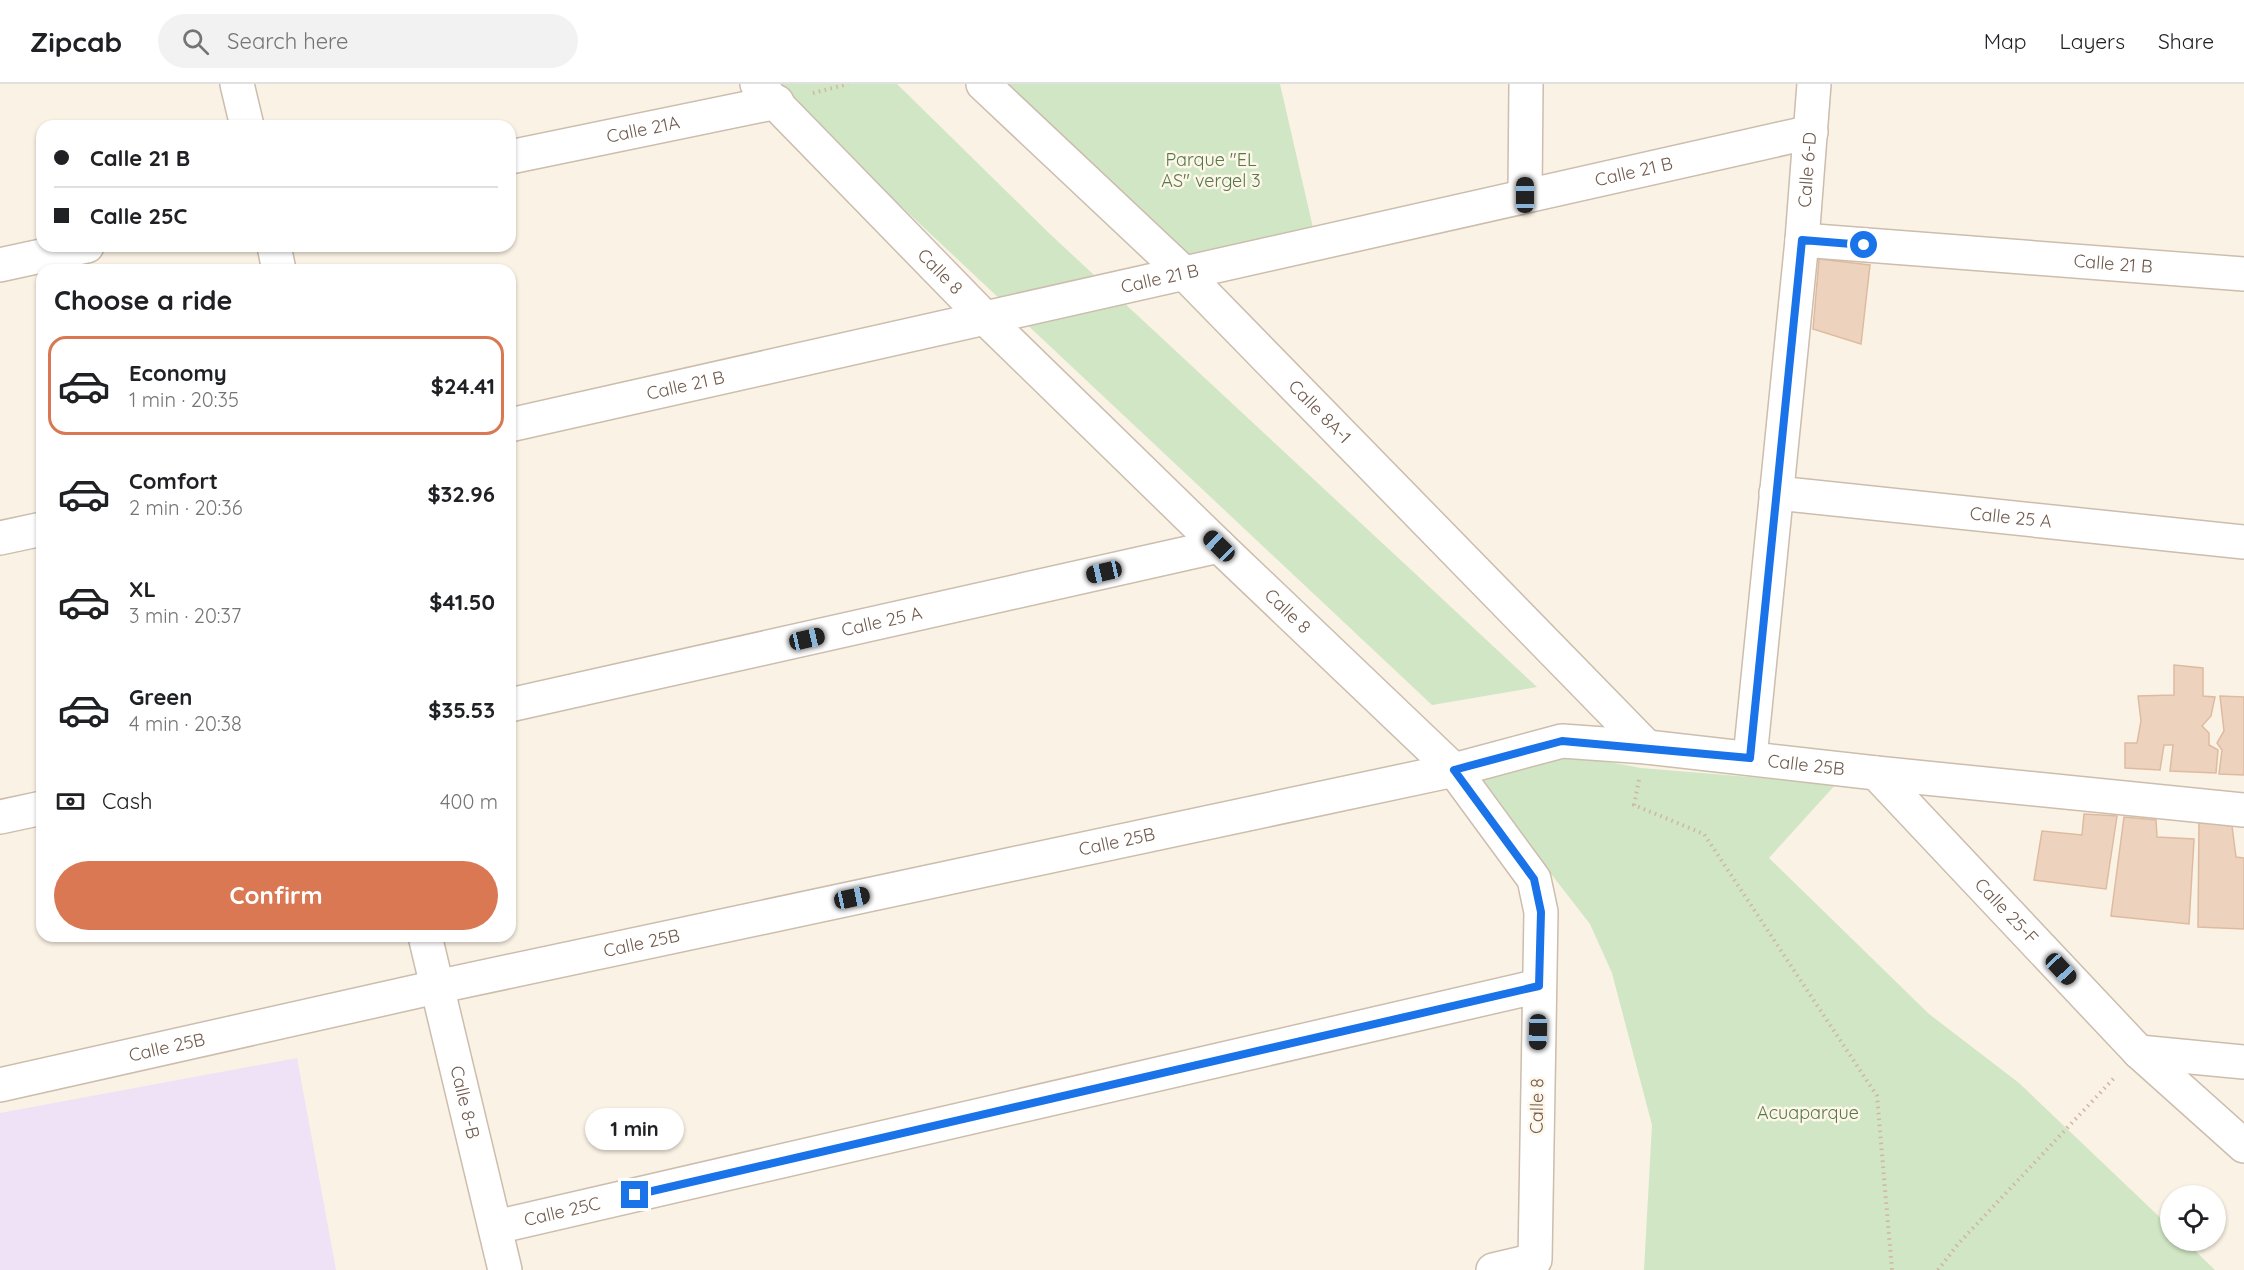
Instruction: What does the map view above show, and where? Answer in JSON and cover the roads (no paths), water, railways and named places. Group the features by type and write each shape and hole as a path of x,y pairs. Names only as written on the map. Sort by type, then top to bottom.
{"street":[{"path":"237,84 246,120"},
{"name":"Calle 8A-1","path":"983,84 1186,275 1647,747"},
{"path":"1525,195 1526,84"},
{"name":"Calle 6-D","path":"1750,758 1802,240 1814,84"},
{"name":"Calle 21A","path":"516,155 767,93"},
{"name":"Calle 8","path":"767,93 986,319 1454,770 1534,879 1541,912 1535,1260 1492,1270"},
{"name":"Calle 21 B","path":"516,424 1186,275 1525,195 1811,132"},
{"name":"Calle 21 B","path":"1802,240 2244,274"},
{"path":"0,265 60,252"},
{"name":"Calle 25 A","path":"1776,493 2244,542"},
{"path":"0,538 36,530"},
{"name":"Calle 25 A","path":"516,704 1219,546"},
{"name":"Calle 25B","path":"0,1085 436,987 1454,770 1562,741 1647,747 1876,773 2244,810"},
{"name":"Calle 25-F","path":"1876,773 2139,1052 2244,1146"},
{"path":"0,817 36,809"},
{"name":"Calle 8-B","path":"426,942 505,1270"},
{"name":"Calle 25C","path":"496,1227 1539,986"},
{"path":"2139,1052 2244,1062"}],"park label":[{"name":"Parque \"EL AS\" vergel 3","path":"1211,170"},
{"name":"Acuaparque","path":"1808,1113"}]}
